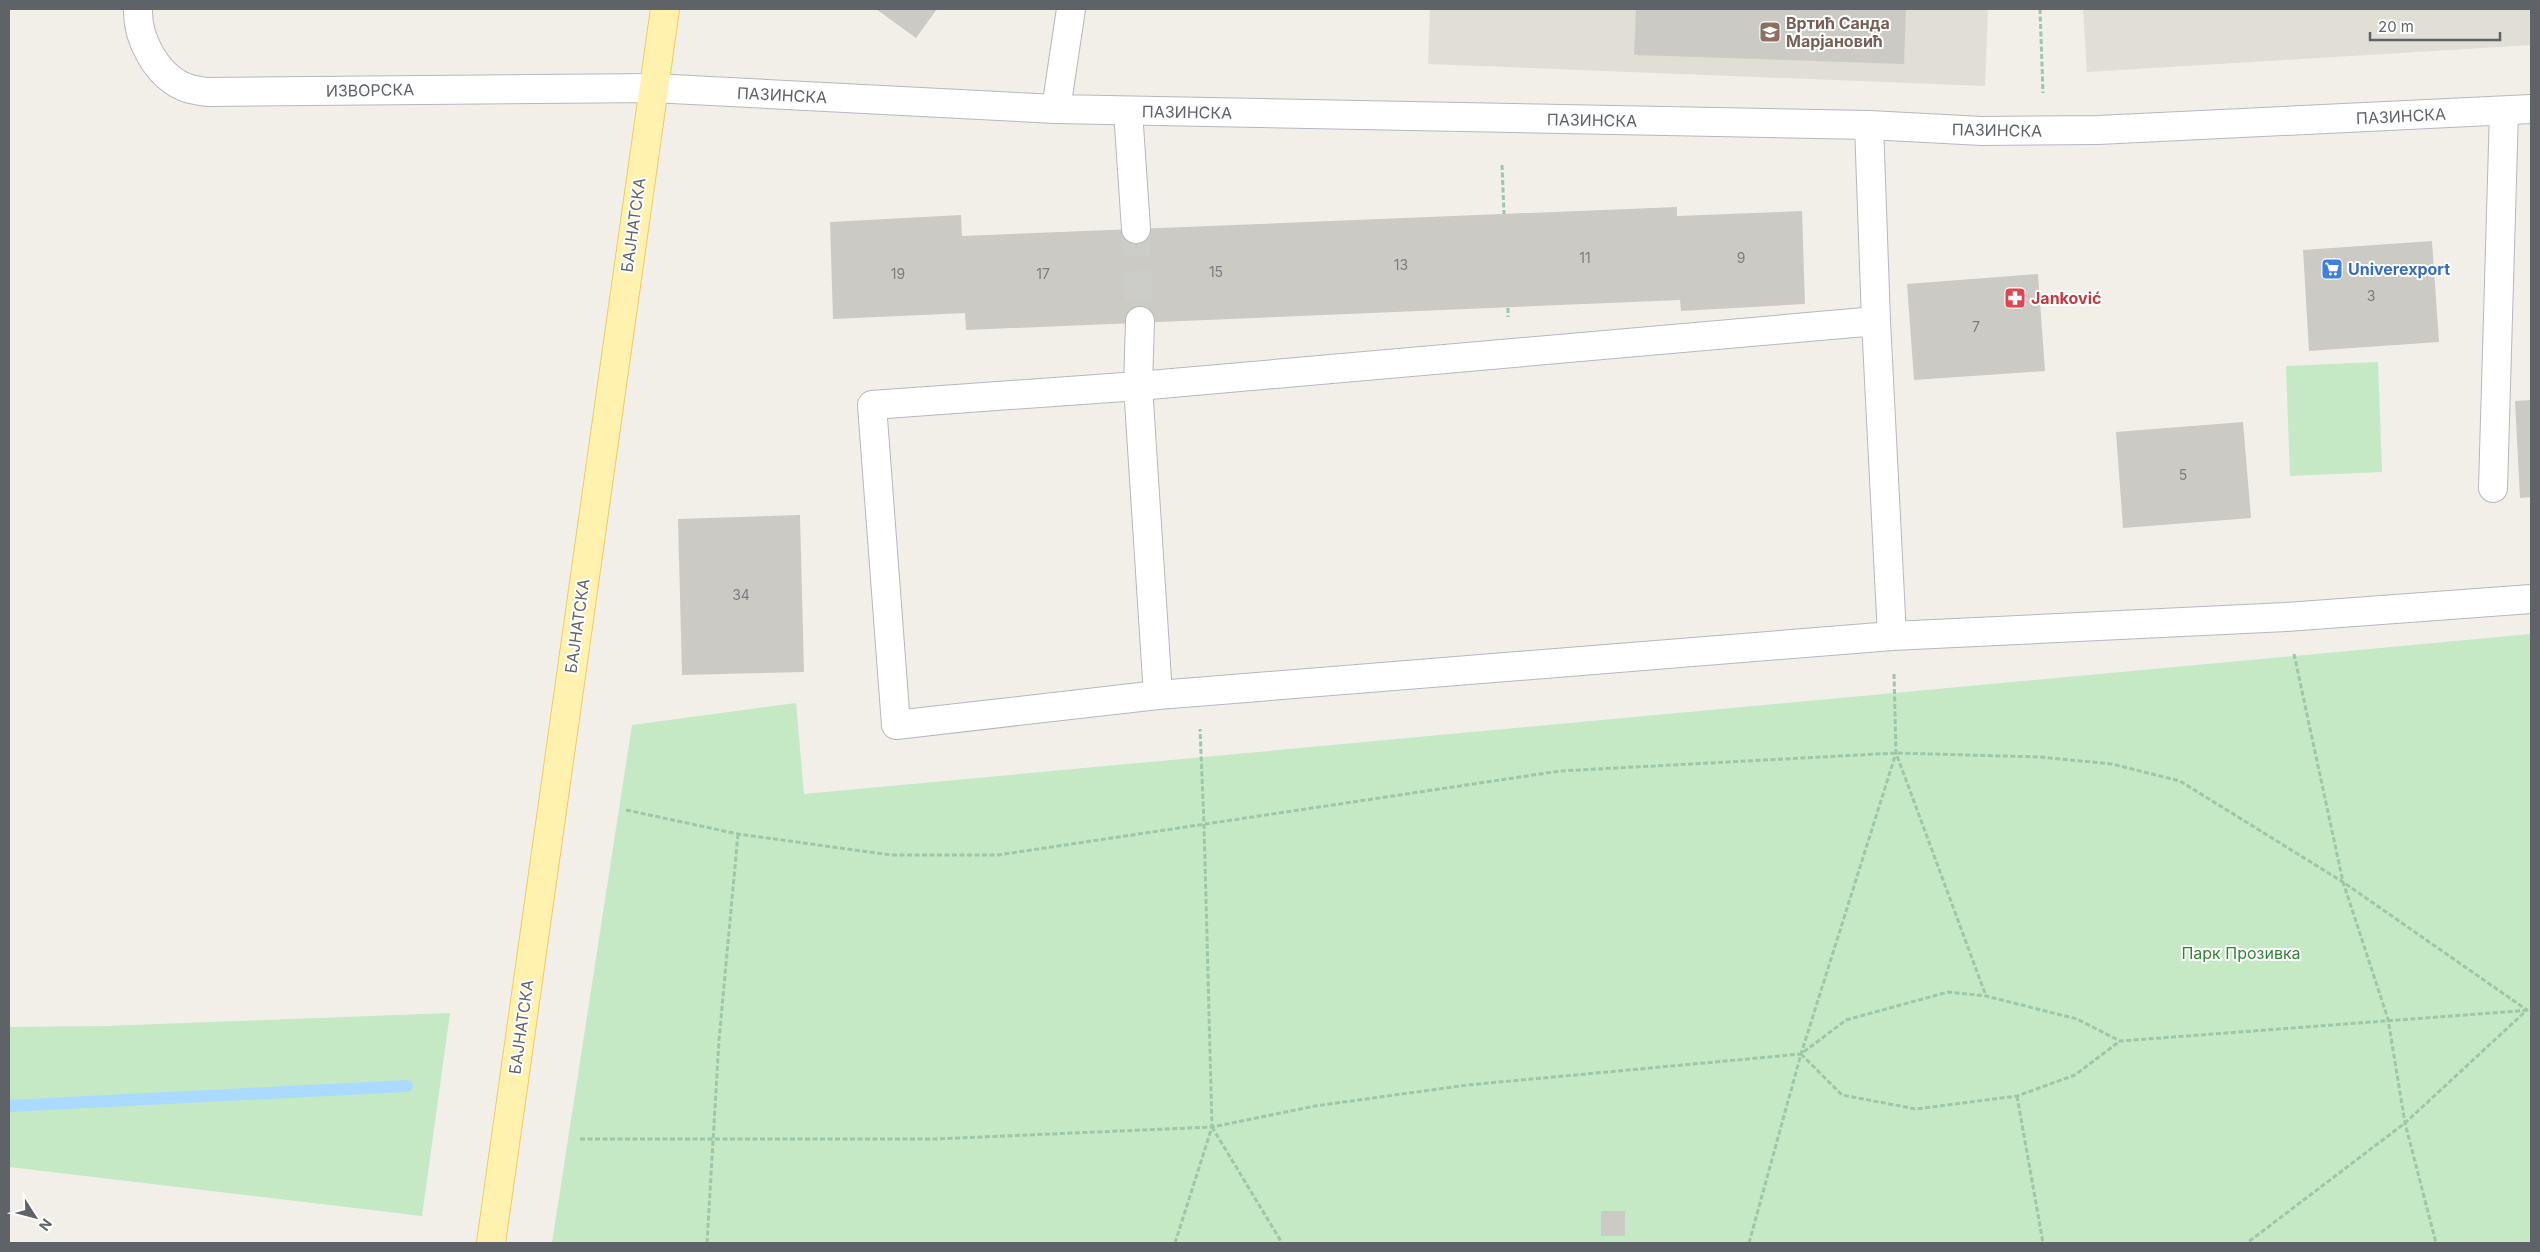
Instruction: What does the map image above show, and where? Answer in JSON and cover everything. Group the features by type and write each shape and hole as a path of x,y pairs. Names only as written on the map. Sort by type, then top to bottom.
{"main road":[{"name":"БАЈНАТСКА","path":"491,1243 665,9"}],"street":[{"name":"ИЗВОРСКА","path":"138,9 138,23 146,47 163,72 186,87 206,92 653,88"},
{"path":"1056,109 1071,9"},
{"name":"ПАЗИНСКА","path":"653,88 1056,109 1869,125 1982,132 2098,130 2531,109"},
{"path":"1128,111 1136,229"},
{"path":"2493,488 2504,111"},
{"path":"1869,125 1876,321 1892,636"},
{"path":"1140,321 1138,386 1158,695"},
{"path":"1876,321 1138,386 872,405 896,725 1198,691 1892,636 2286,618 2531,599"}],"path":[{"path":"2040,9 2043,100"},
{"path":"1502,165 1504,214"},
{"path":"2286,618 2343,882 2388,1019 2405,1123 2436,1243"},
{"path":"1892,636 1896,753 1986,996"},
{"path":"1175,1243 1212,1127 1204,824 1198,691"},
{"path":"1749,1243 1801,1054 1896,753"},
{"path":"626,810 738,834 890,855 998,855 1560,771 1896,753 2067,760 2112,764 2180,781 2343,882 2529,1010"},
{"path":"707,1243 712,1141 738,834"},
{"path":"580,1140 935,1139 1212,1127 1315,1106 1467,1085 1801,1054 1846,1020 1948,992 1986,996 2077,1019 2120,1041 2388,1019 2529,1010"},
{"path":"2247,1243 2405,1123 2529,1010"},
{"path":"1801,1054 1842,1095 1916,1109 2017,1096 2075,1075 2120,1041"},
{"path":"2017,1096 2043,1243"},
{"path":"1212,1127 1282,1243"}],"shaded area":[{"path":"1430,9 1988,9 1985,86 1428,64"},
{"path":"2083,9 2531,9 2531,45 2087,72"}],"green space":[{"path":"2378,362 2382,472 2290,476 2286,366"},
{"name":"Парк Прозивка","path":"2531,634 2531,1243 552,1243 632,725 796,703 804,794"},
{"path":"450,1013 422,1216 9,1167 9,1027 107,1026"}],"building":[{"path":"876,9 937,9 916,38"},
{"name":"Вртић Санда Марјановић","path":"1636,9 1906,9 1904,64 1634,55"},
{"path":"1677,207 1677,216 1802,211 1805,304 1681,311 1680,300 966,330 965,313 833,319 830,222 961,215 962,236"},
{"path":"2432,241 2439,342 2309,351 2303,250"},
{"path":"2038,274 2045,371 1914,380 1907,284"},
{"path":"2531,400 2531,497 2520,498 2515,401"},
{"path":"2243,422 2251,518 2123,528 2116,432"},
{"path":"800,515 804,672 682,675 678,519"},
{"path":"1601,1211 1625,1211 1625,1236 1601,1236"}],"waterway":[{"path":"9,1106 407,1086"}],"tunnel":[{"path":"1136,229 1140,321"}],"place":[{"name":"Вртић Санда Марјановић","path":"1770,32"},
{"name":"Univerexport","path":"2332,269"},
{"name":"Janković","path":"2015,298"}]}
